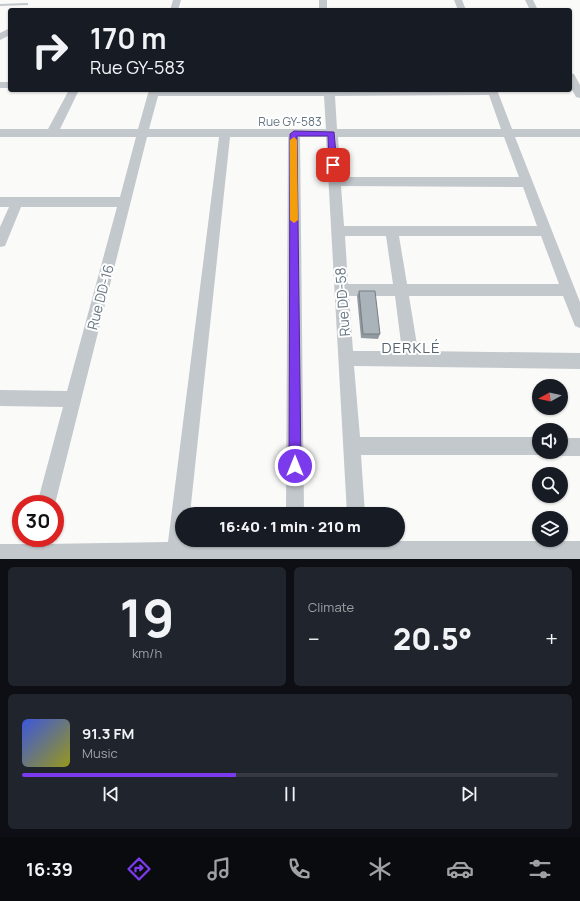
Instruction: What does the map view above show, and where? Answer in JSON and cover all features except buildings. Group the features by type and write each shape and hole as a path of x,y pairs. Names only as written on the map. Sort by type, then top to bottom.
{"street":[{"path":"572,80 580,95"},
{"path":"52,133 73,92"},
{"name":"Rue DD-16","path":"48,495 153,92"},
{"name":"Rue DD-58","path":"329,92 356,507"},
{"path":"493,92 568,290 579,314"},
{"name":"Rue GY-583","path":"0,133 580,133"},
{"path":"176,551 225,133"},
{"path":"294,134 295,507"},
{"path":"334,180 527,182"},
{"path":"0,202 125,202"},
{"path":"0,242 17,202"},
{"path":"338,231 546,231"},
{"path":"392,231 411,358"},
{"path":"342,290 568,290"},
{"path":"346,358 580,361"},
{"path":"0,398 73,399"},
{"path":"352,446 532,446"},
{"path":"568,447 580,447"},
{"path":"0,554 34,551 176,551 271,547"},
{"path":"311,547 359,550 559,555 580,551"}],"lane":[{"path":"0,5 26,4"}],"slow traffic":[{"path":"294,140 294,220"}],"district":[{"name":"DERKLÉ","path":"411,347"}],"route":[{"path":"295,466 294,134 331,134 333,165"}]}
